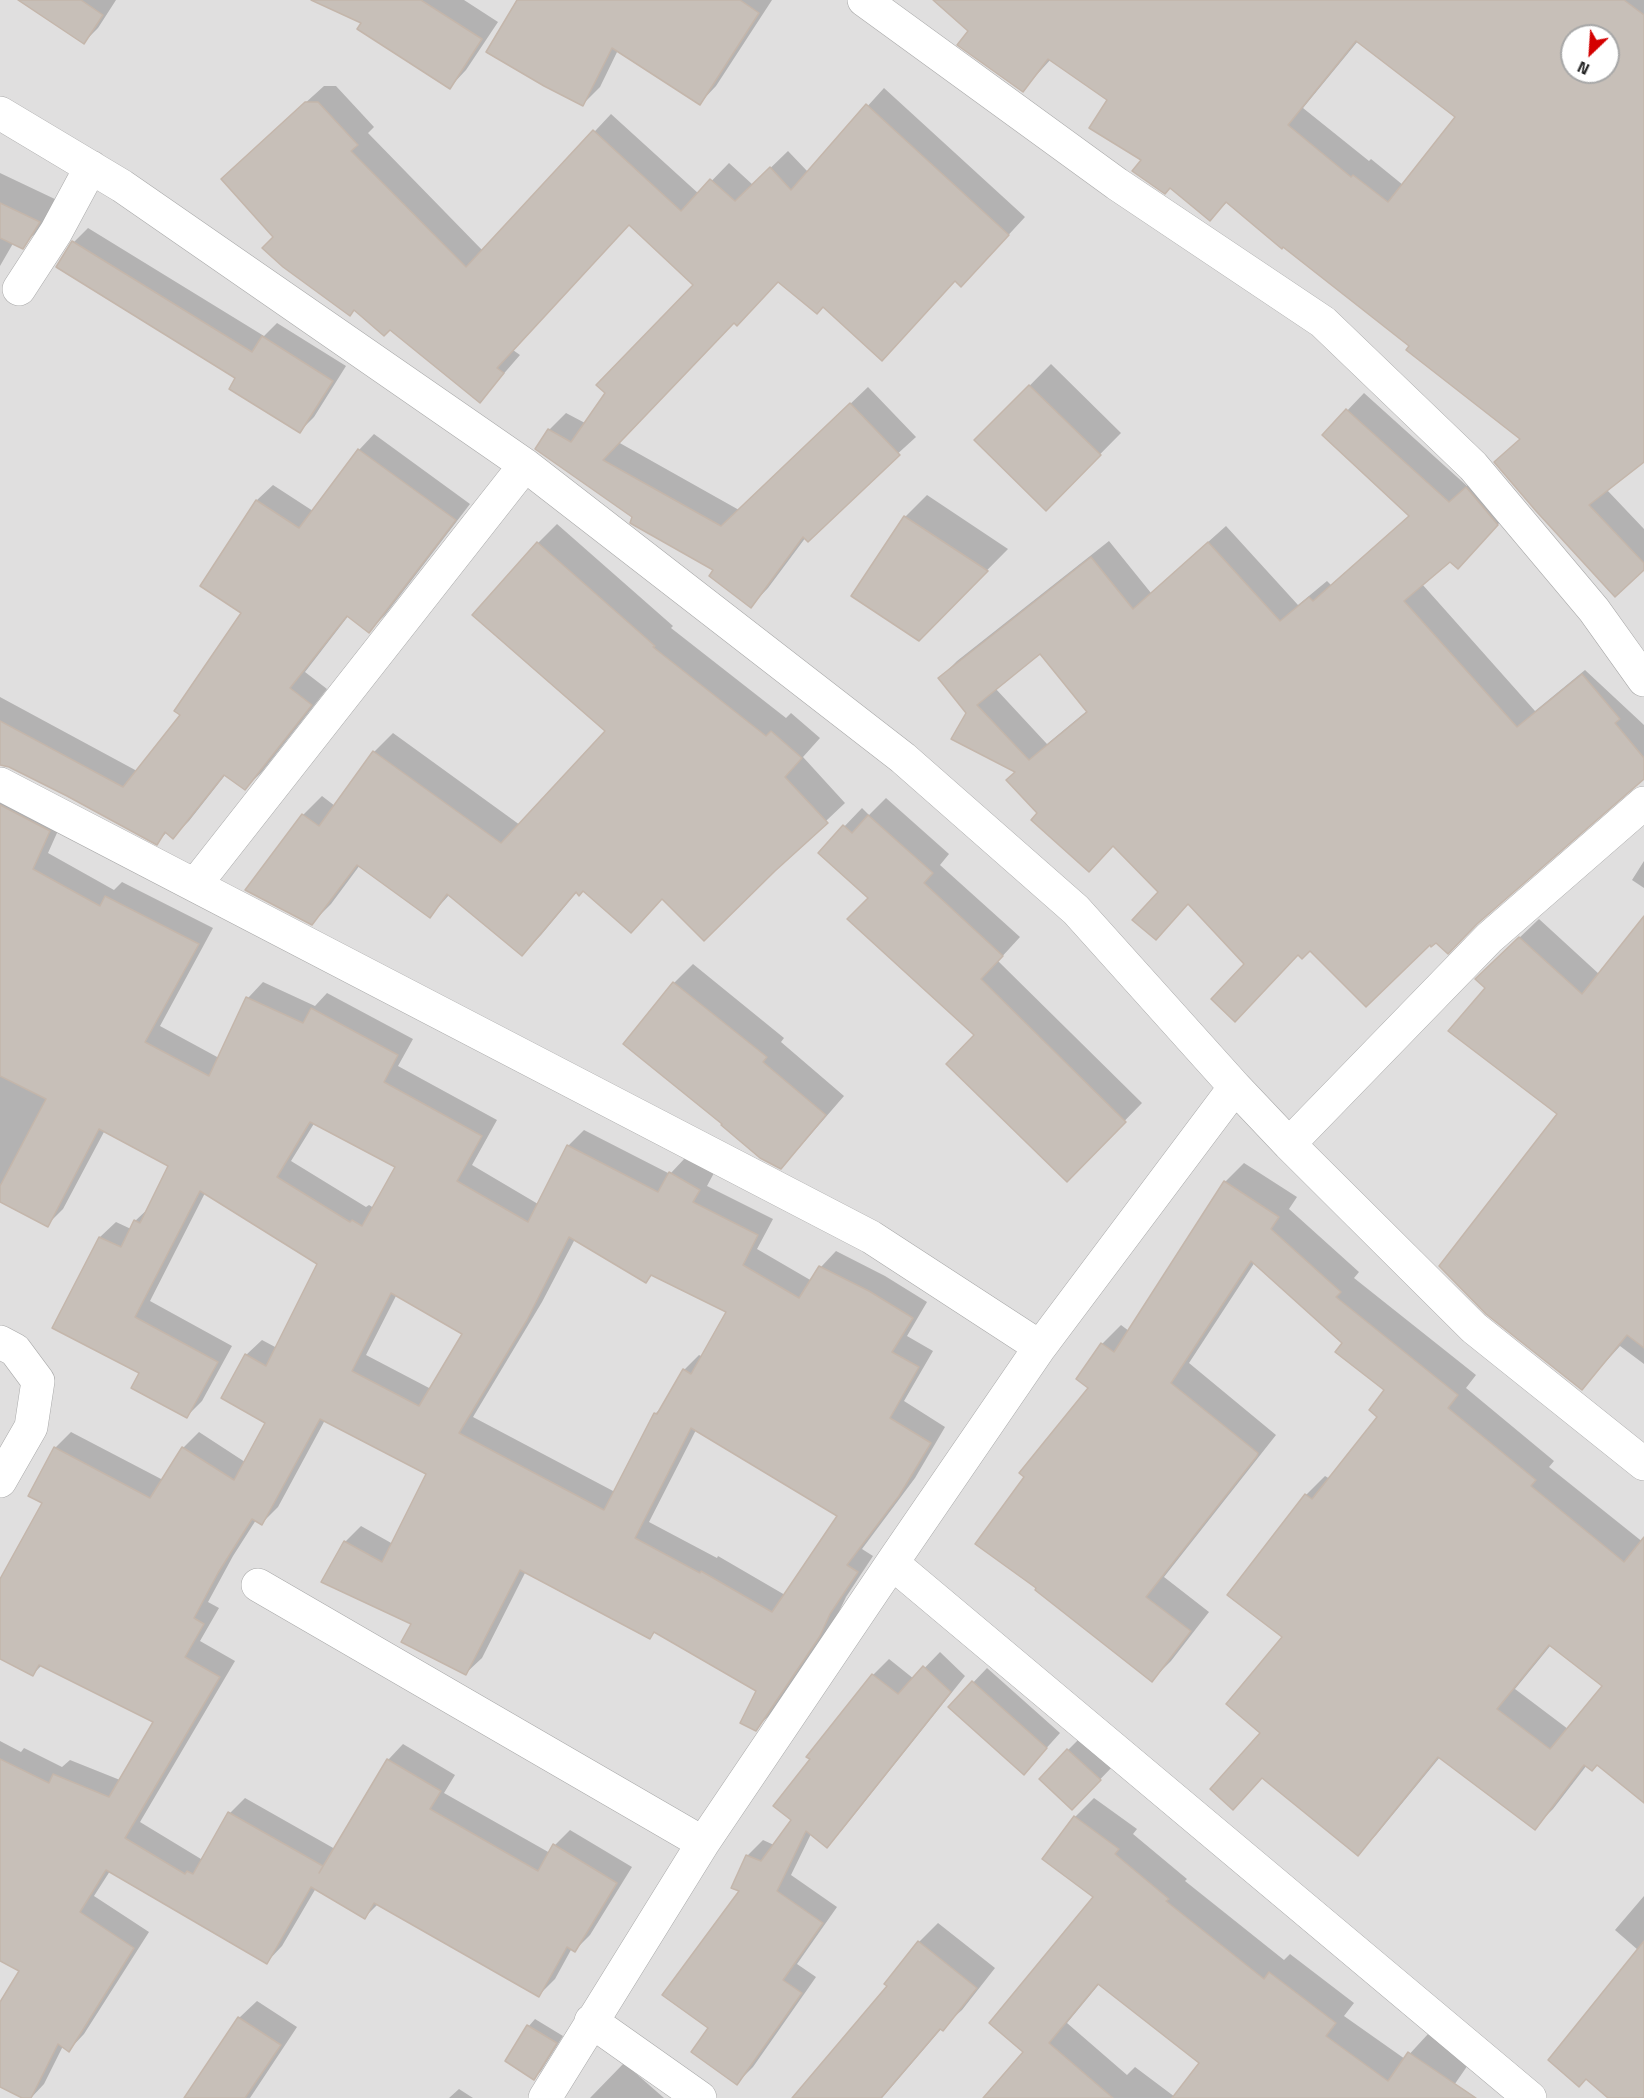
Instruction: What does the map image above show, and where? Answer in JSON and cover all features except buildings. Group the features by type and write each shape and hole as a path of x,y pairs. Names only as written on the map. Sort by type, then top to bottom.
{"street":[{"path":"864,0 1117,184 1323,322 1473,466 1594,609 1644,680"},
{"path":"0,113 122,186 525,465 912,766 1076,910 1234,1087 1474,1328 1644,1464"},
{"path":"19,289 56,232 91,167"},
{"path":"195,885 525,465"},
{"path":"0,784 871,1237 1040,1347"},
{"path":"1289,1144 1489,938 1644,803"},
{"path":"545,2098 703,1843 892,1563 1040,1347 1234,1087"},
{"path":"0,1342 15,1350 38,1381 31,1427 0,1481"},
{"path":"892,1563 1530,2098"},
{"path":"258,1585 703,1843"},
{"path":"591,2021 700,2098"}],"shaded area":[{"path":"0,0 1644,0 1644,2098 0,2098"}]}
